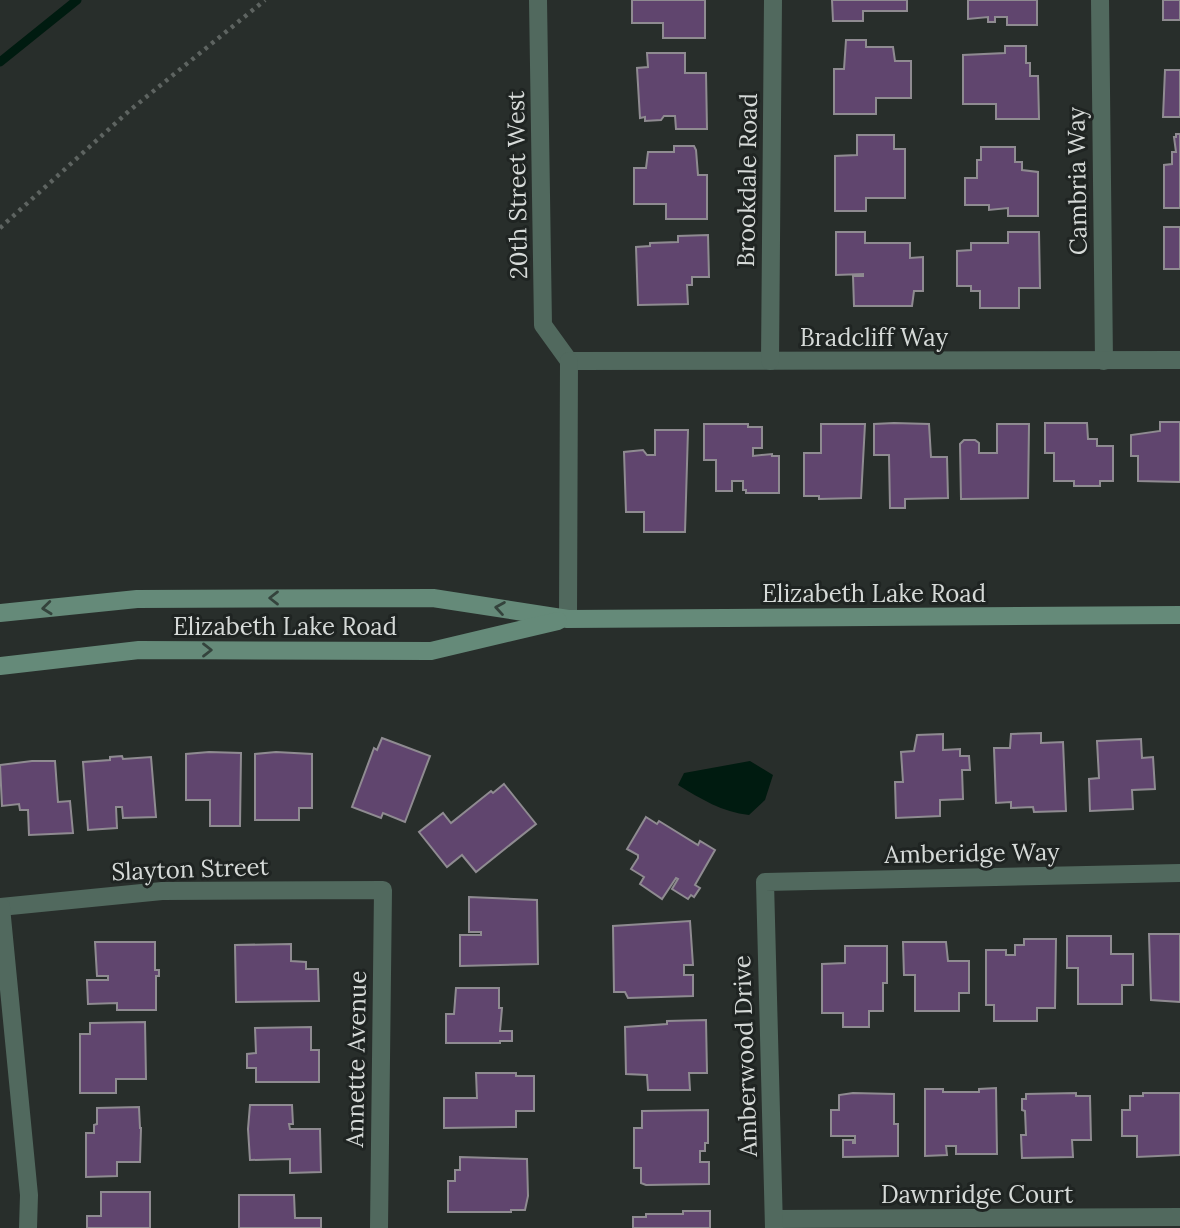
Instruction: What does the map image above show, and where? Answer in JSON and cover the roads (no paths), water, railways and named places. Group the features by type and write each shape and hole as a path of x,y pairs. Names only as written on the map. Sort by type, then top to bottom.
{"main road":[{"name":"Elizabeth Lake Road","path":"0,613 137,599 433,598 568,619 1180,615"},
{"name":"Elizabeth Lake Road","path":"0,666 139,650 431,651 568,619"}],"street":[{"name":"20th Street West","path":"538,0 543,325 569,361"},
{"name":"Brookdale Road","path":"770,361 773,0"},
{"name":"Cambria Way","path":"1100,0 1104,361"},
{"name":"Bradcliff Way","path":"569,361 1180,360"},
{"path":"568,619 569,361"},
{"name":"Amberidge Way","path":"765,883 1180,873"},
{"name":"Amberwood Drive","path":"765,883 774,1223"},
{"name":"Slayton Street","path":"0,907 162,891 383,890"},
{"name":"Annette Avenue","path":"379,1228 383,890"},
{"path":"0,907 29,1195 28,1228"},
{"name":"Dawnridge Court","path":"774,1223 1180,1217"}],"waterway":[{"path":"0,62 77,0"}]}
